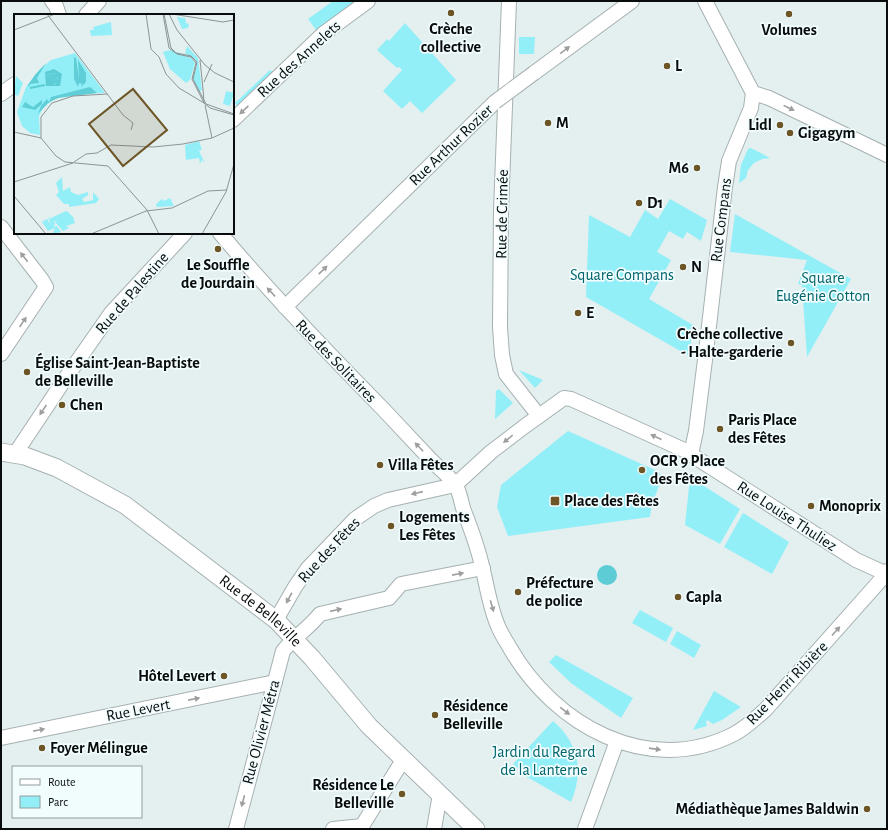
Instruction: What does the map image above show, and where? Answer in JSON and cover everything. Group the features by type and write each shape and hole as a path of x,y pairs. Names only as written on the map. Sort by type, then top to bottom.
{"main road":[{"name":"Rue de Belleville","path":"8,453 57,468 125,505 276,620 312,658 369,726 476,829"}],"street":[{"path":"52,1 60,14"},
{"path":"87,14 99,1"},
{"name":"Rue des Annelets","path":"234,119 323,34 368,1"},
{"name":"Rue de Crimée","path":"509,1 501,210 500,327 502,355 506,374 539,416"},
{"name":"Rue Arthur Rozier","path":"285,307 495,102 632,1"},
{"path":"705,1 753,93 769,98 887,155"},
{"path":"1,94 14,85"},
{"name":"Rue Compans","path":"691,454 696,431 706,352 724,187 730,161 751,108 753,93"},
{"path":"1,227 46,287 6,338 1,354"},
{"name":"Rue de Palestine","path":"8,453 56,391 111,313 184,234"},
{"name":"Rue des Solitaires","path":"221,234 285,307 455,485"},
{"path":"539,416 564,398 571,399 691,454"},
{"name":"Rue des Fêtes","path":"276,620 308,568 362,513 388,500 455,485 491,452 539,416"},
{"name":"Rue Louise Thuliez","path":"691,454 856,560 887,573"},
{"name":"Rue Henri Ribière","path":"455,485 483,568 498,626 525,672 543,693 579,722 605,737 616,741 654,749 667,750 713,743 735,734 750,724 766,709 887,573"},
{"name":"Rue Olivier Métra","path":"236,829 283,651 294,639 314,622 320,614 389,598 401,584 483,568"},
{"name":"Rue Levert","path":"1,738 275,682"},
{"path":"585,829 616,741"},
{"path":"333,829 362,826 403,760"},
{"path":"434,829 440,794"}],"green space":[{"path":"333,1 356,1 317,31 308,19"},
{"path":"405,23 456,80 422,113 410,101 402,109 383,91 402,70 399,67 397,68 377,50 387,39 389,41"},
{"path":"519,37 535,37 534,54 519,54"},
{"path":"270,70 273,72 237,106 235,103"},
{"path":"751,148 770,158 762,159 754,163 748,170 746,178 739,183 741,165 748,149"},
{"name":"Square Compans","path":"670,199 707,220 701,241 687,232 683,239 669,231 657,252 671,260 649,299 693,325 689,356 586,297 589,215 630,237 645,210 658,219"},
{"name":"Square Eugénie Cotton","path":"735,214 851,279 807,357 802,285 798,284 807,260 730,252"},
{"path":"519,370 543,380 535,388"},
{"path":"499,389 513,403 495,419 496,391"},
{"path":"568,431 655,470 663,476 652,504 650,517 508,536 497,507 501,485"},
{"path":"690,477 740,509 720,544 685,525"},
{"path":"743,513 789,542 772,574 724,547"},
{"path":"640,610 673,628 666,642 632,623"},
{"path":"677,631 701,645 694,658 670,644"},
{"path":"556,655 633,698 621,718 571,683 549,662"},
{"path":"714,691 741,707 722,720 713,724 707,720 707,726 693,730"},
{"name":"Jardin du Regard de la Lanterne","path":"553,721 569,739 577,758 577,780 571,802 527,777 513,764","holes":["569,767 572,769 572,777 567,778 564,776 562,771 565,768"]}],"shaded area":[{"path":"607,565 614,568 617,575 614,582 607,585 600,582 597,575 600,568"}],"place":[{"name":"Crèche collective","path":"451,13"},
{"name":"Volumes","path":"789,14"},
{"name":"L","path":"667,66"},
{"name":"M","path":"548,123"},
{"name":"Lidl","path":"780,125"},
{"name":"Gigagym","path":"790,133"},
{"name":"M6","path":"697,168"},
{"name":"D1","path":"639,203"},
{"name":"Le Souffle de Jourdain","path":"218,249"},
{"name":"N","path":"683,267"},
{"name":"E","path":"578,313"},
{"name":"Crèche collective - Halte-garderie","path":"791,343"},
{"name":"Église Saint-Jean-Baptiste de Belleville","path":"27,372"},
{"name":"Chen","path":"62,405"},
{"name":"Paris Place des Fêtes","path":"720,429"},
{"name":"Villa Fêtes","path":"380,465"},
{"name":"OCR 9 Place des Fêtes","path":"642,470"},
{"name":"Place des Fêtes","path":"555,501"},
{"name":"Monoprix","path":"811,506"},
{"name":"Logements Les Fêtes","path":"391,526"},
{"name":"Préfecture de police","path":"518,592"},
{"name":"Capla","path":"678,597"},
{"name":"Hôtel Levert","path":"224,676"},
{"name":"Résidence Belleville","path":"435,715"},
{"name":"Foyer Mélingue","path":"42,748"},
{"name":"Résidence Le Belleville","path":"402,794"},
{"name":"Médiathèque James Baldwin","path":"867,809"}]}
